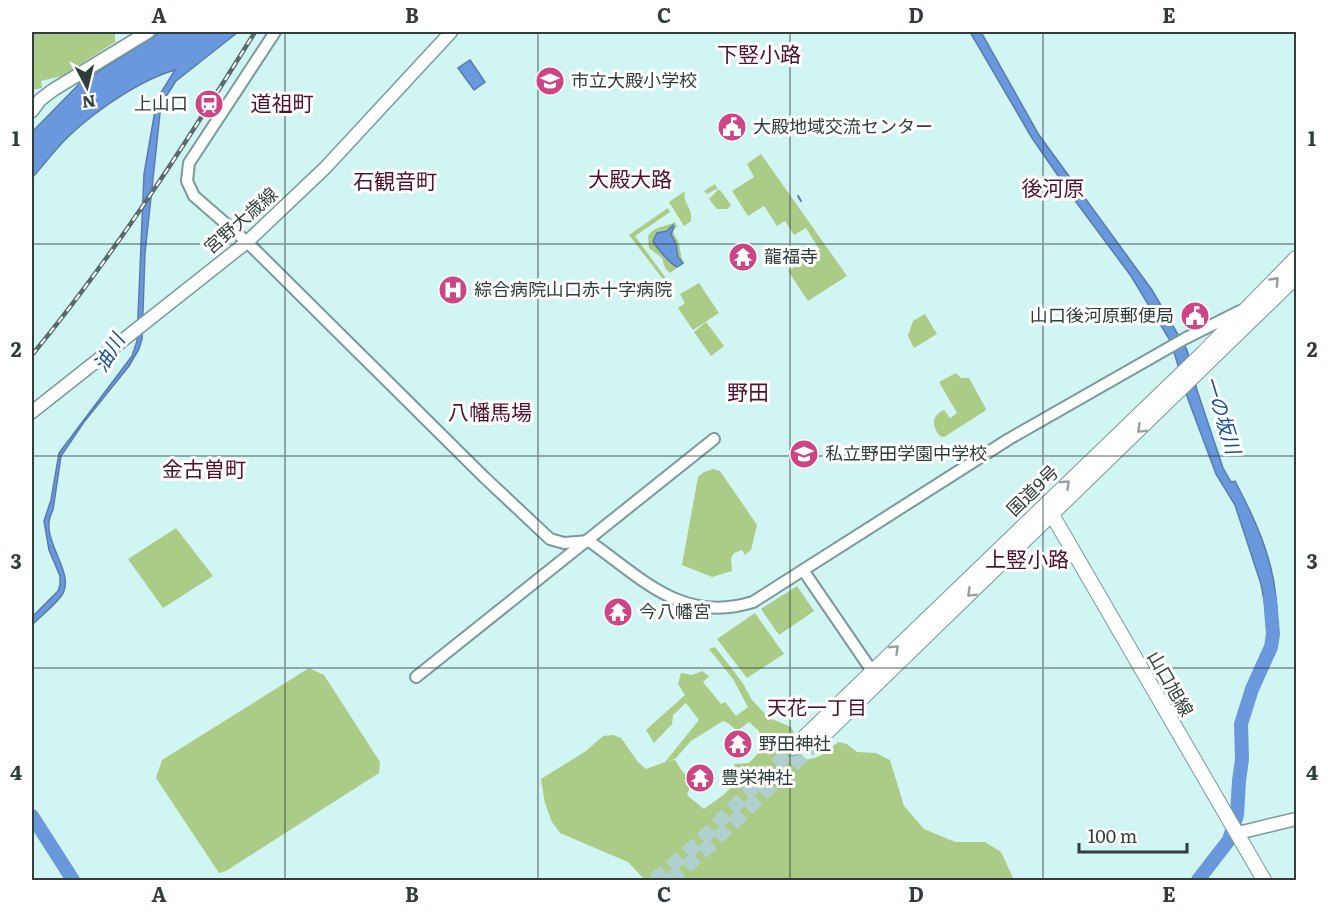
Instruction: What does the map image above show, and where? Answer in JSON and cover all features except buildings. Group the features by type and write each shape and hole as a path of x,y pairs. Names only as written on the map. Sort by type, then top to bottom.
{"main road":[{"path":"32,111 40,100 53,90 148,32"},
{"name":"宮野大歳線","path":"32,411 136,332 247,242 325,168 451,32"},
{"name":"国道9号","path":"1195,368 1296,258"},
{"name":"国道9号","path":"820,740 1049,510 1195,368 1296,276"},
{"name":"国道9号","path":"793,748 872,671 1049,510"},
{"name":"山口旭線","path":"1049,510 1264,880"},
{"path":"1238,833 1296,819"}],"street":[{"path":"275,32 189,163 186,181 194,196 247,242 485,478 550,539 564,543 589,541 656,589 677,601 694,607 736,607 753,602 1009,439 1171,346 1254,303"},
{"path":"416,677 714,439"},
{"path":"802,570 872,671"}],"green space":[{"path":"32,32 115,32 115,42 62,76 41,81 42,88 32,90"},
{"path":"761,154 847,276 808,301 788,271 820,250 806,228 794,235 785,221 777,226 764,206 748,216 732,191 754,177 747,164"},
{"path":"715,184 731,205 727,209 717,209 709,199 717,191 716,189 707,194 704,191"},
{"path":"685,191 691,221 684,226 669,202"},
{"path":"668,208 670,212 635,236 671,285 669,287 629,235"},
{"path":"675,222 677,226 673,231 684,263 670,273 665,268 662,258 649,248 648,236 657,228"},
{"path":"699,283 719,313 693,330 678,308 685,303 680,294"},
{"path":"925,314 937,334 914,348 908,336 913,321"},
{"path":"706,322 724,346 711,356 694,332"},
{"path":"956,373 961,378 969,378 986,409 944,437 940,436 935,429 935,418 944,410 950,418 957,413 939,382"},
{"path":"713,469 720,471 757,525 751,550 745,555 742,550 734,553 731,558 732,571 712,577 682,565 698,477"},
{"path":"176,528 213,576 163,608 128,559"},
{"path":"797,586 814,611 779,635 761,609"},
{"path":"755,613 784,654 747,678 717,639"},
{"path":"715,647 742,682 752,700 769,718 791,727 796,736 786,748 793,754 800,758 813,758 838,742 847,744 857,752 876,753 890,760 904,806 924,829 955,842 985,842 1001,852 1014,880 645,880 628,862 560,833 552,822 545,803 541,779 586,751 603,736 613,735 621,738 638,762 646,769 665,762 699,720 686,703 673,715 672,724 654,743 646,730 685,695 678,684 681,673 692,675 702,671 709,676 703,682 721,704 725,702 736,716 748,707 733,679 709,649","holes":["723,721 737,731 749,722 759,731 759,737 765,746 749,763 734,764 736,772 733,785 704,809 687,795 692,782 675,760 667,761 675,759 691,741"]},
{"path":"309,668 324,675 380,762 379,773 226,871 219,873 156,778 162,760"}],"water":[{"path":"161,32 238,32 176,81 161,104 145,253 142,339 129,366 84,422 61,456 49,532 65,576 65,586 59,599 32,625 32,617 58,591 60,585 60,576 49,550 44,521 51,500 59,453 132,356 137,341 144,174 157,99 175,70 147,81 119,97 80,126 32,178 32,132 81,82"},
{"path":"970,32 981,32 1039,135 1152,290 1187,350 1197,390 1223,468 1231,482 1235,481 1265,549 1276,596 1277,610 1272,614 1266,611 1261,584 1235,505 1216,474 1188,399 1171,342 1131,276 1032,138"},
{"path":"470,60 485,82 474,90 458,68"},
{"path":"673,225 671,234 676,244 678,257 683,263 677,267 664,256 653,241 657,233 667,231"}],"waterway":[{"path":"798,196 801,201"},
{"name":"一の坂川","path":"1198,880 1229,840 1237,815 1242,759 1241,724 1252,689 1271,647 1273,634 1270,598"},
{"path":"32,816 73,880"}],"tunnel":[{"path":"670,880 703,852 820,739"},
{"path":"654,880 698,843 793,748"}],"railway":[{"path":"32,355 121,238 255,32"}],"place":[{"name":"市立大殿小学校","path":"550,81"},
{"name":"上山口","path":"209,104"},
{"name":"大殿地域交流センター","path":"732,127"},
{"name":"龍福寺","path":"743,257"},
{"name":"綜合病院山口赤十字病院","path":"453,290"},
{"name":"山口後河原郵便局","path":"1195,316"},
{"name":"私立野田学園中学校","path":"804,454"},
{"name":"今八幡宮","path":"618,612"},
{"name":"野田神社","path":"738,744"},
{"name":"豊栄神社","path":"700,778"}],"district":[{"name":"下竪小路","path":"759,55"},
{"name":"道祖町","path":"282,104"},
{"name":"大殿大路","path":"630,180"},
{"name":"石観音町","path":"395,182"},
{"name":"後河原","path":"1053,189"},
{"name":"野田","path":"748,393"},
{"name":"八幡馬場","path":"490,413"},
{"name":"金古曽町","path":"204,470"},
{"name":"上竪小路","path":"1027,560"},
{"name":"天花一丁目","path":"817,708"}],"water label":[{"name":"油川","path":"109,353"}]}
